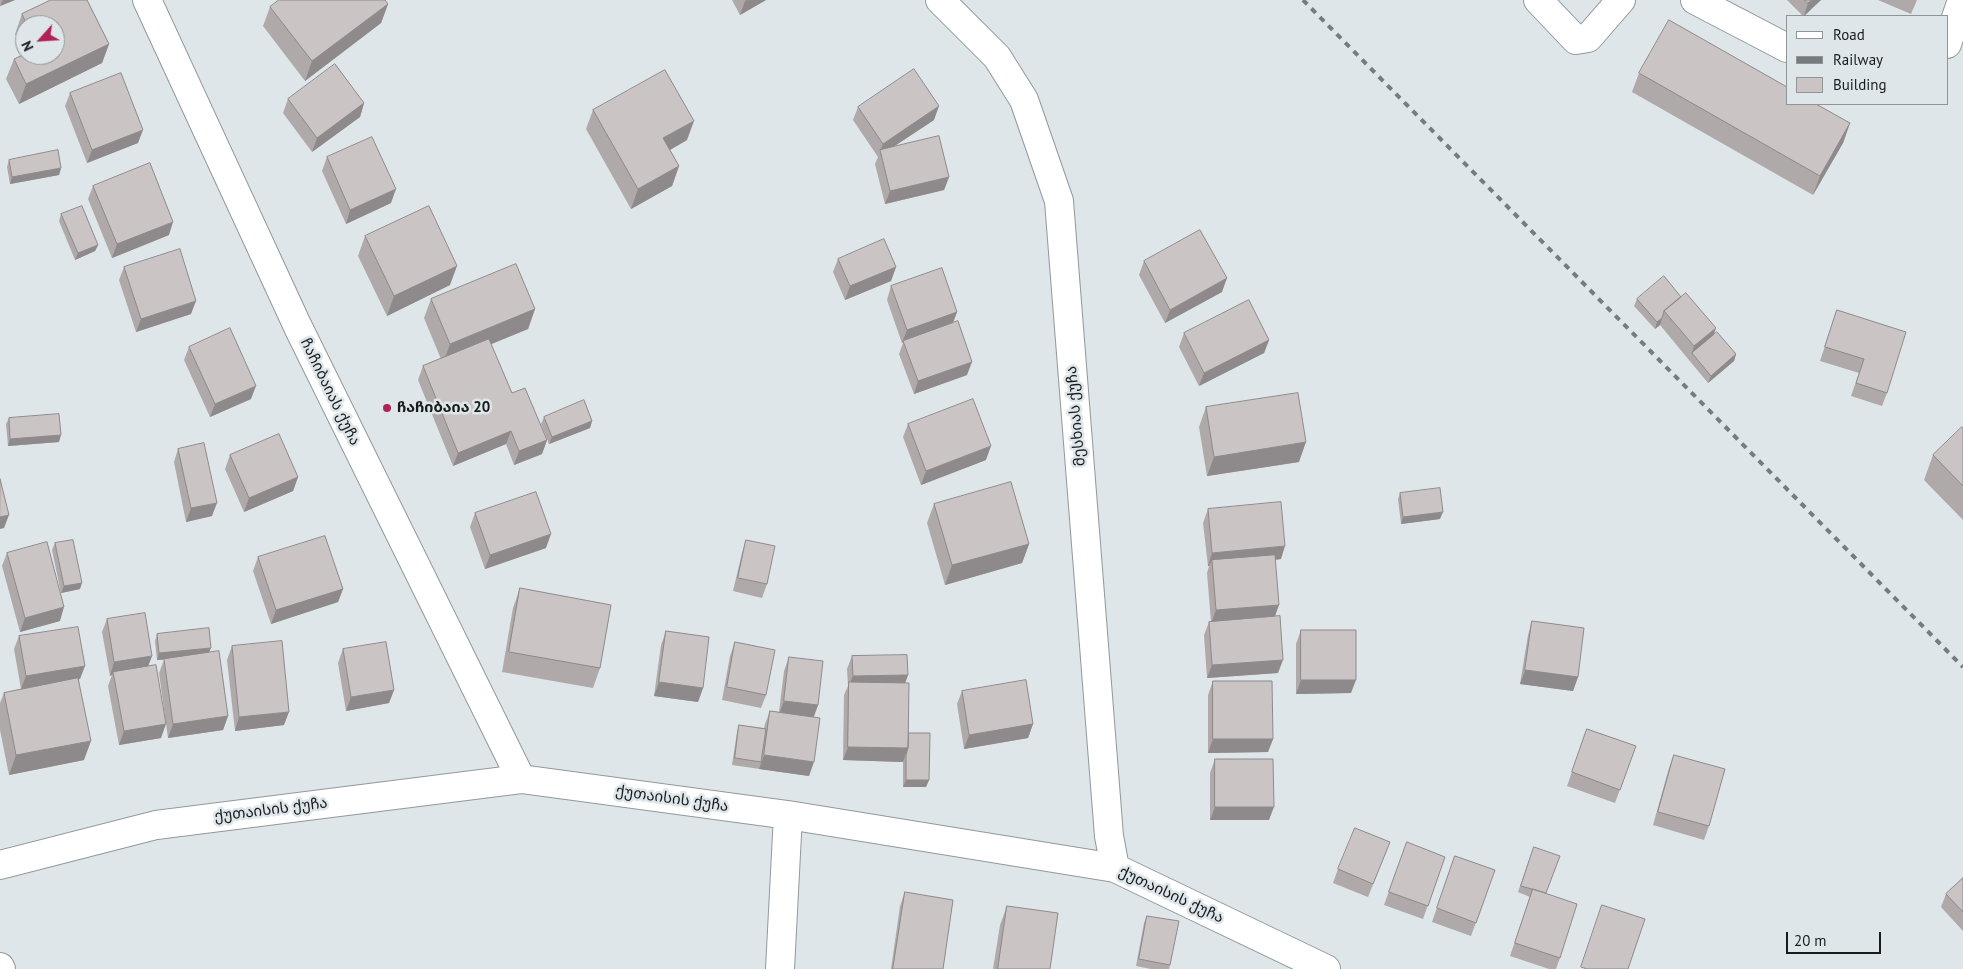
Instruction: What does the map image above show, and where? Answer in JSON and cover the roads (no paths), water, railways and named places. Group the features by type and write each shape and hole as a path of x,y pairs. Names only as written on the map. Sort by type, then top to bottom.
{"street":[{"name":"ჩაჩიბაიას ქუჩა","path":"148,0 298,327 521,779"},
{"name":"მესხიას ქუჩა","path":"940,0 996,57 1024,100 1059,201 1109,836 1115,868"},
{"path":"1538,0 1576,40 1588,38 1621,0"},
{"path":"1695,0 1786,47"},
{"path":"1948,41 1962,0"},
{"name":"ქუთაისის ქუჩა","path":"0,865 156,825 521,779 788,815 1115,868 1326,969"},
{"path":"780,969 788,815"}],"railway":[{"path":"1303,0 1963,667"}],"place":[{"name":"ჩაჩიბაია 20","path":"387,408"}]}
